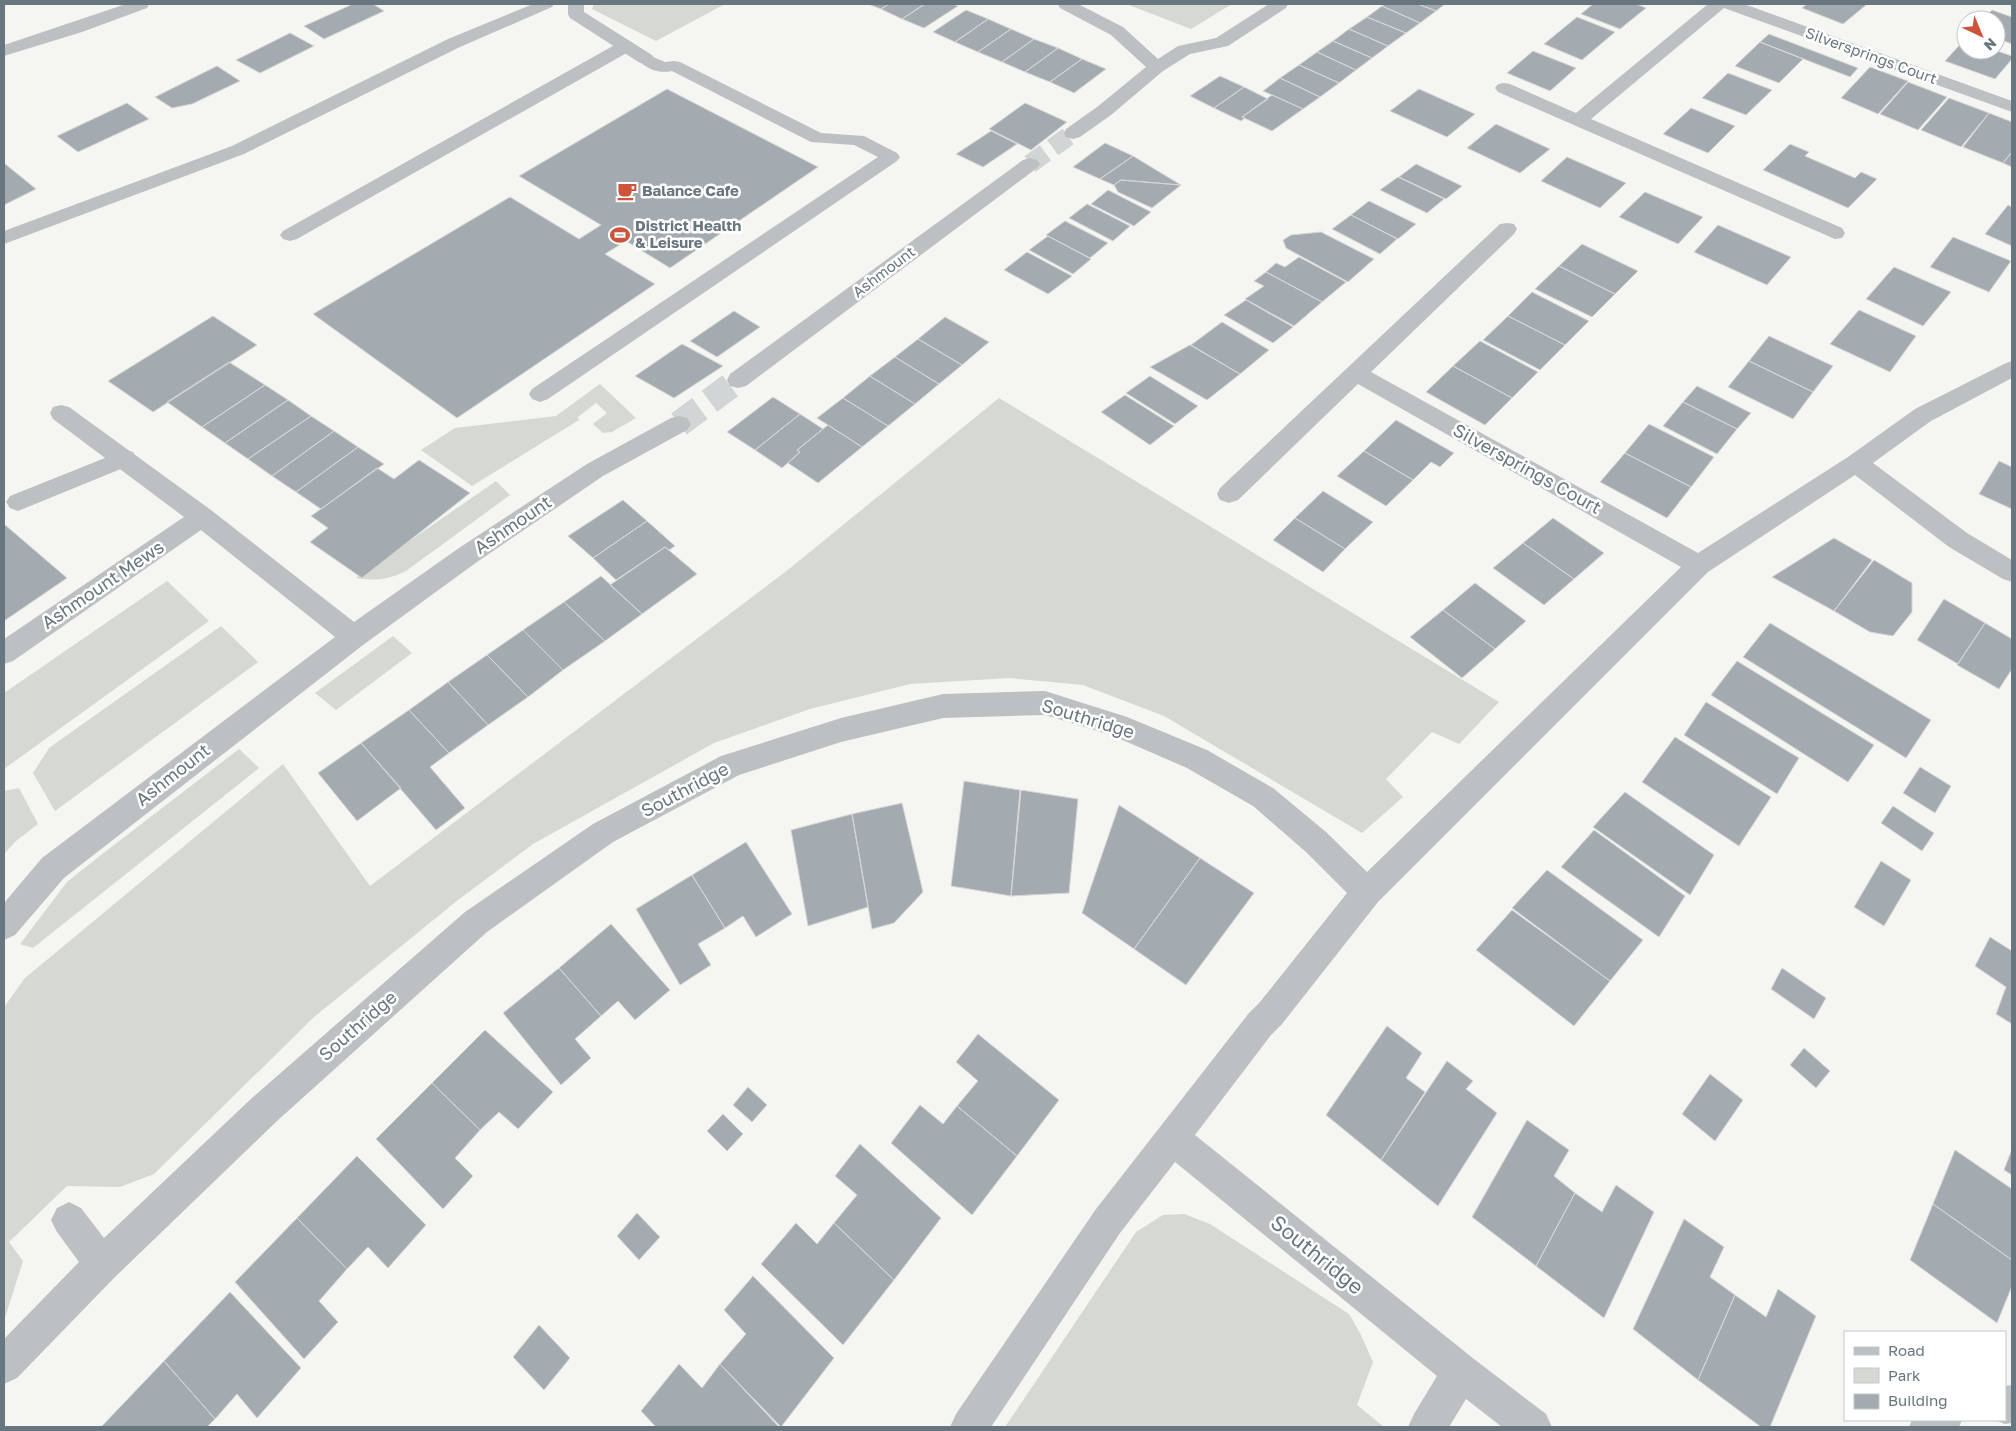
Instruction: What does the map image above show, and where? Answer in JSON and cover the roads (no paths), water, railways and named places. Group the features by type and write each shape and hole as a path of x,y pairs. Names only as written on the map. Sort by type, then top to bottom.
{"street":[{"path":"4,51 76,28 141,4"},
{"path":"576,4 576,14 646,59"},
{"path":"1066,4 1117,30 1157,68"},
{"path":"1073,133 1104,111 1157,68 1184,50 1222,42 1280,4"},
{"path":"1578,121 1718,4"},
{"name":"Silversprings Court","path":"1729,4 2012,107"},
{"path":"1504,88 1835,233"},
{"name":"Ashmount","path":"738,380 1030,164"},
{"path":"1712,180 1726,166"},
{"path":"1229,494 1507,229"},
{"path":"969,1427 1108,1221 1260,1024 1271,1013 1367,892 1699,565 1856,463 1923,415 2012,369"},
{"name":"Silversprings Court","path":"1354,373 1699,565"},
{"path":"62,413 202,517 354,637"},
{"name":"Ashmount","path":"4,925 59,864 354,637 468,555 594,470 679,424"},
{"path":"1856,463 1958,540 2012,572"},
{"name":"Ashmount Mews","path":"4,653 202,517"},
{"name":"Southridge","path":"4,1366 102,1264 265,1109 476,922 603,833 731,765 841,730 943,706 1045,703 1117,725 1197,759 1263,797 1316,842 1367,892"},
{"name":"Southridge","path":"1172,1138 1461,1372 1533,1427"},
{"path":"69,1220 102,1264"},
{"path":"1427,1427 1461,1372"},
{"path":"1928,1427 1941,1421"}],"lane":[{"path":"4,238 238,150 454,43 546,4"},
{"path":"290,235 626,46"},
{"path":"540,394 891,157 858,140 817,138 674,66 663,68 646,59"},
{"path":"18,502 125,458"}],"tunnel":[{"path":"1030,164 1073,133"},
{"path":"679,424 738,380"}],"place":[{"name":"Balance Cafe","path":"627,191"},
{"name":"District Health & Leisure","path":"620,235"}]}
